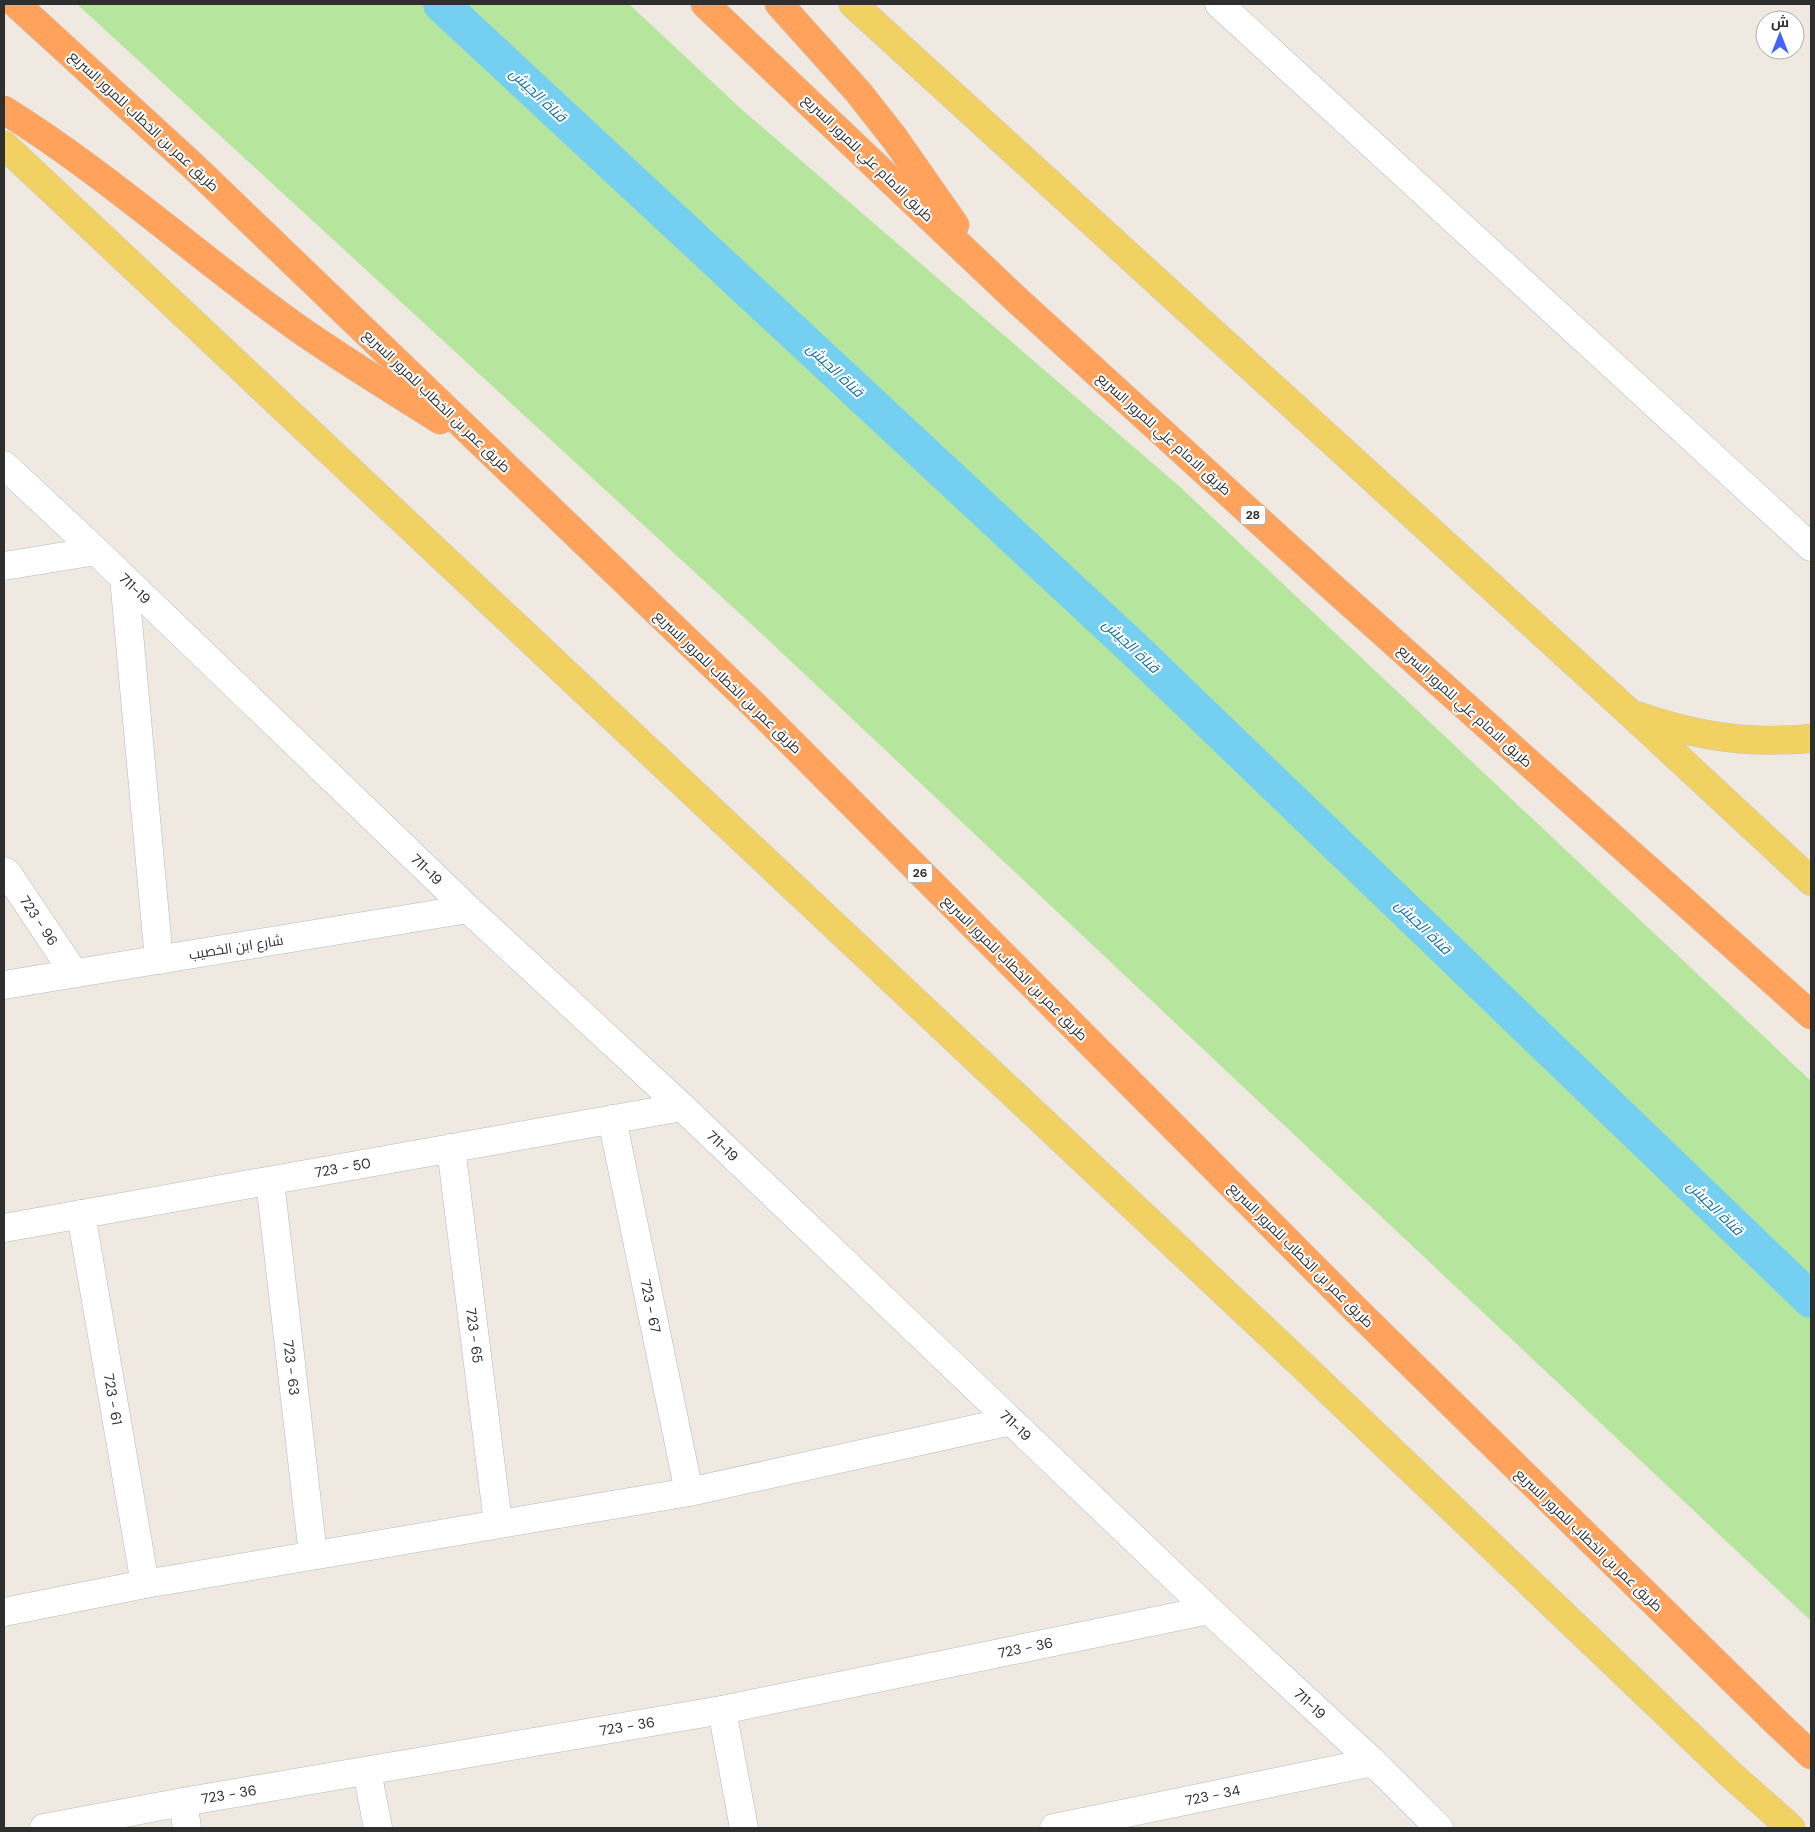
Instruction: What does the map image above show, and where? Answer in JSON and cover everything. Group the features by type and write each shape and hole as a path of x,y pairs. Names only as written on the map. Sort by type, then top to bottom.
{"highway":[{"name":"طريق عمر بن الخطاب للمرور السريع","path":"16,4 192,164 520,482 753,704 1352,1306 1776,1722 1811,1754"},
{"name":"طريق الامام علي للمرور السريع","path":"705,4 1018,301 1315,571 1811,1015"},
{"path":"780,4 860,93 895,139 968,243 1018,301"},
{"path":"4,110 101,176 281,316 439,420 520,482"}],"main road":[{"path":"853,4 1630,713 1811,881"},
{"path":"4,146 1302,1366 1729,1773 1791,1828"},
{"path":"1630,713 1663,725 1734,739 1770,741 1811,738"}],"street":[{"path":"1219,4 1811,547"},
{"name":"711-19","path":"4,466 96,551 468,909 682,1107 1209,1610 1373,1762 1440,1828"},
{"path":"4,566 96,551"},
{"path":"124,578 159,960"},
{"name":"723 - 96","path":"4,870 74,973"},
{"name":"شارع ابن الخصيب","path":"4,984 468,909"},
{"name":"723 - 50","path":"4,1228 682,1107"},
{"name":"723 - 67","path":"612,1120 689,1492"},
{"name":"723 - 65","path":"451,1148 498,1523"},
{"name":"723 - 63","path":"270,1181 314,1555"},
{"name":"723 - 61","path":"81,1214 145,1584"},
{"path":"4,1612 145,1584 689,1492 1011,1421"},
{"name":"723 - 36","path":"44,1828 185,1815 367,1771 722,1710 1209,1610"},
{"path":"722,1710 744,1828"},
{"name":"723 - 34","path":"1054,1828 1373,1762"},
{"path":"367,1771 378,1828"}],"green space":[{"path":"77,4 629,4 740,108 1179,486 1811,1081 1811,1621 763,635"}],"waterway":[{"name":"قناة الجيش","path":"441,4 1132,647 1811,1300"}]}
